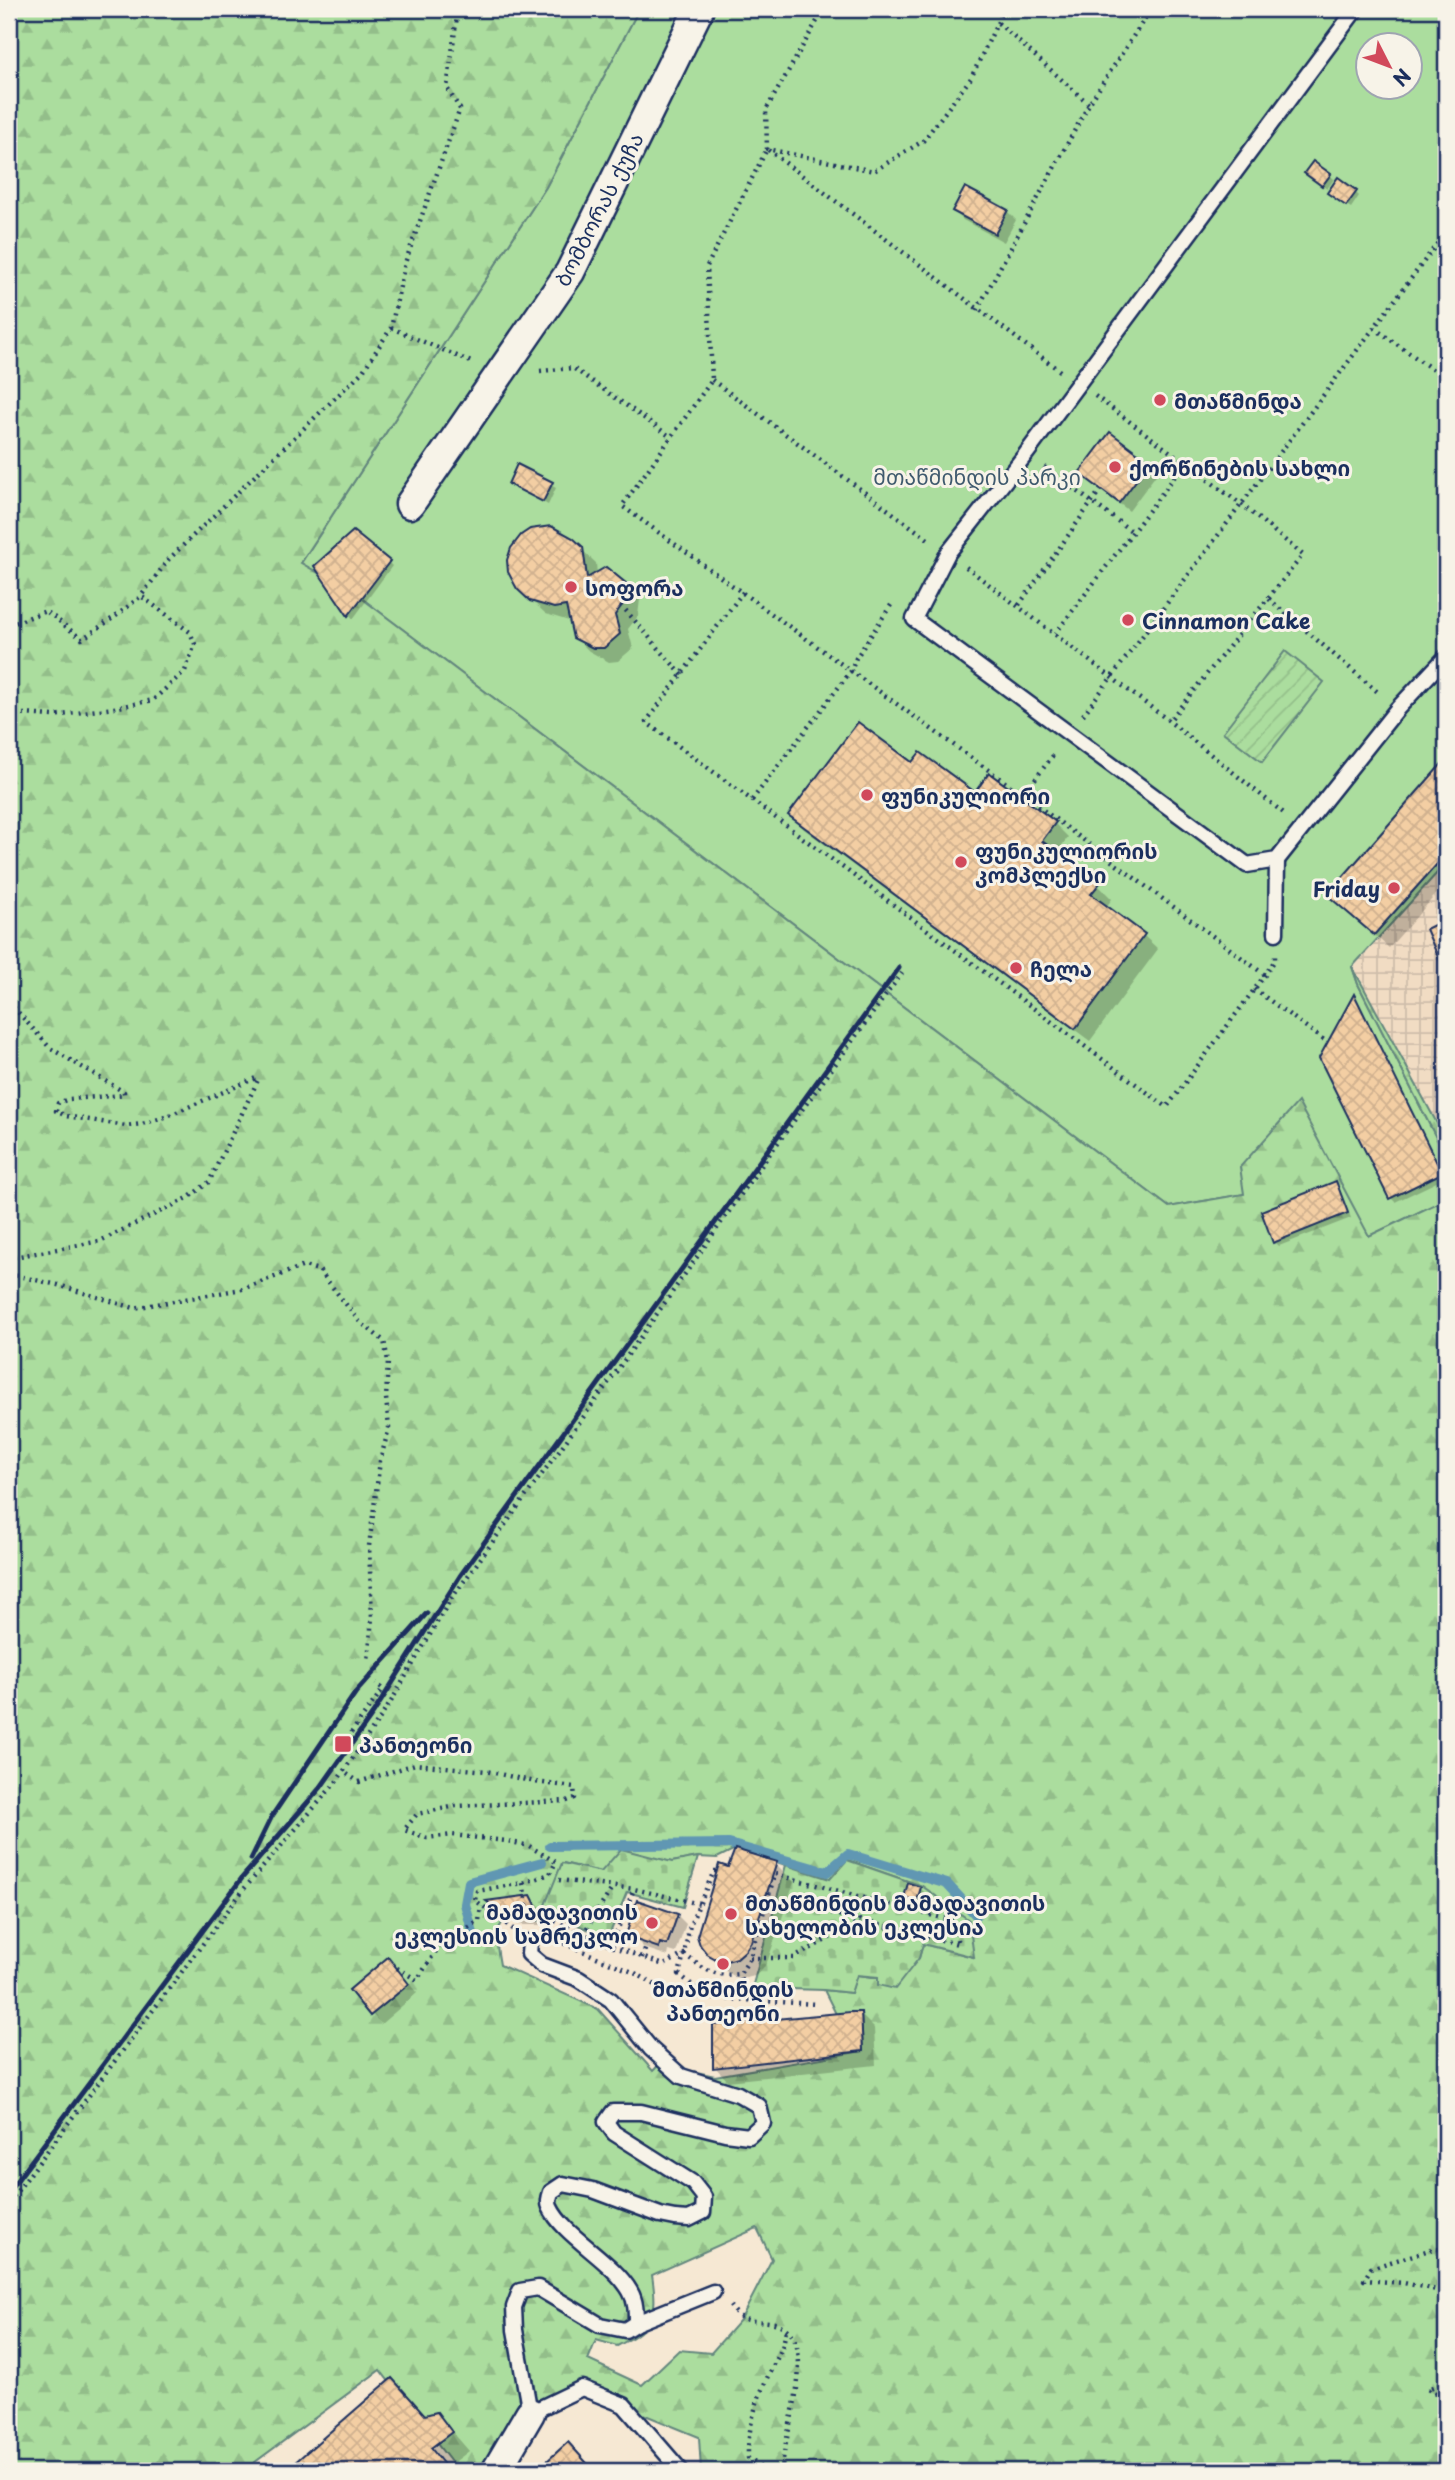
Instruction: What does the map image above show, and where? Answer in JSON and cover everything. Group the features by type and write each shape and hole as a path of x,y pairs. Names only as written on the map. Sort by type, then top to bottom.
{"street":[{"name":"ბომბორას ქუჩა","path":"410,503 570,272 699,9"},
{"path":"496,2471 530,2413"}],"lane":[{"path":"1277,860 1247,865 914,619 948,553 1026,454 1356,9"},
{"path":"1276,933 1277,860 1398,708 1446,657"},
{"path":"530,1942 529,1954 542,1965 579,1979 611,2000 651,2049 681,2076 738,2094 759,2106 763,2123 749,2136 725,2133 641,2112 613,2112 606,2122 614,2133 693,2183 704,2197 703,2212 689,2219 660,2215 583,2188 563,2184 551,2192 548,2200 551,2210 618,2274 631,2292 636,2308 636,2323"},
{"path":"681,2471 624,2404 582,2388 530,2413 515,2330 514,2307 520,2291 538,2288 600,2325 625,2330 713,2292"}],"path":[{"path":"9,625 46,611 82,639 116,617 143,597 169,559 363,372 391,328 404,263 460,109 447,88 458,9"},
{"path":"824,9 766,110 767,149 707,266 712,380 622,506 1265,975"},
{"path":"767,149 874,170 923,141 971,78 1004,9"},
{"path":"977,310 1089,104 1151,9"},
{"path":"998,23 1089,104"},
{"path":"767,149 977,310 1242,505 1303,555 1169,721"},
{"path":"1099,695 1446,232"},
{"path":"391,328 455,354"},
{"path":"1374,328 1446,379"},
{"path":"573,368 671,437"},
{"path":"712,380 1019,605 1302,828"},
{"path":"1026,454 1133,533"},
{"path":"1055,634 1185,463"},
{"path":"1019,605 1101,489"},
{"path":"743,592 646,722 1167,1107 1275,960 1276,933"},
{"path":"9,713 52,716 153,700 185,671 195,644 190,632 143,597"},
{"path":"1269,598 1357,676"},
{"path":"621,605 682,676"},
{"path":"752,800 851,671 856,659"},
{"path":"1023,796 1059,748"},
{"path":"9,2203 244,1889 344,1771 389,1705 449,1602 611,1379 765,1158 902,973"},
{"path":"1254,989 1324,1040"},
{"path":"9,1002 50,1048 124,1092 124,1095 69,1099 58,1103 56,1111 66,1116 126,1126 142,1124 165,1117 256,1078 258,1080 209,1182 188,1198 100,1241 9,1258"},
{"path":"9,1274 58,1285 134,1308 242,1289 304,1266 319,1270 359,1321 383,1341 388,1361 386,1398 389,1428 380,1461 369,1546 372,1618 368,1661"},
{"path":"343,1744 383,1689 376,1683"},
{"path":"347,1774 359,1782 415,1764 485,1771 535,1783 574,1787 575,1798 567,1801 456,1806 417,1815 404,1830 427,1838 452,1835 507,1840 529,1846 556,1862 550,1874 523,1883 477,1891 475,1900 502,1922"},
{"path":"708,1998 679,1974 690,1925 716,1871"},
{"path":"708,1998 741,1992 740,1974 750,1958 775,1874 953,1921 958,1944 768,1898"},
{"path":"559,1880 634,1889 700,1904"},
{"path":"523,1883 528,1909 583,1934 664,1965 684,1954"},
{"path":"583,1934 613,1887"},
{"path":"611,1946 634,1889"},
{"path":"750,1958 794,1958 859,1920 865,1898"},
{"path":"397,1968 417,1980 440,1945 479,1921 481,1906"},
{"path":"761,1924 827,1939"},
{"path":"530,1942 544,1936 635,1973 670,1993 708,1998 817,2004"},
{"path":"642,1958 646,1947"},
{"path":"684,1954 706,1971 723,1976 740,1974"},
{"path":"1446,2249 1436,2248 1371,2268 1364,2280 1404,2283 1446,2292"},
{"path":"713,2292 742,2318 773,2322 786,2328 795,2342 799,2369 782,2471"},
{"path":"766,2471 748,2458 747,2437 767,2376 784,2347 786,2328"},
{"path":"1446,2382 1427,2389 1446,2398"}],"shaded area":[{"path":"1446,863 1446,1140 1352,966"}],"green space":[{"path":"9,9 639,9 546,187 301,563 360,597 1169,1207 1244,1194 1240,1167 1298,1102 1369,1236 1446,1199 1446,2471 701,2471 699,2437 582,2389 530,2413 485,2471 458,2471 380,2370 243,2471 9,2471","holes":["735,1849 830,1879 847,1860 922,1886 973,1957 923,1944 919,1958 878,1978 856,1975 851,1993 824,1990 836,2014 861,2012 863,2051 715,2076 687,2070 668,2055 653,2071 598,2009 500,1965 497,1934 502,1923 507,1917 531,1917 539,1921 563,1863 601,1872 653,1858 672,1862 698,1857 717,1858","757,2228 772,2259 741,2319 711,2353 679,2350 642,2385 588,2360 596,2340 617,2346 646,2326 654,2310 652,2275"]},
{"name":"მთაწმინდის პარკი","path":"639,9 1446,9 1446,863 1352,967 1358,984 1446,1157 1446,1199 1369,1236 1244,1194 1169,1207 360,597 301,563 546,187"},
{"path":"1285,651 1324,682 1262,762 1223,732"},
{"path":"1352,966 1446,1140 1446,1157 1358,984"},
{"path":"621,1849 672,1862 698,1857 683,1907 627,1892 608,1938 543,1910 562,1863 601,1872"},
{"path":"847,1860 922,1886 969,1920 974,1957 923,1944 919,1958 895,1989 878,1985 878,1977 857,1975 851,1993 752,1988 786,1865 830,1879"}],"building":[{"path":"1313,161 1331,174 1322,186 1304,173"},
{"path":"1338,177 1357,191 1346,206 1327,193"},
{"path":"965,187 1008,210 995,234 952,211"},
{"name":"ქორწინების სახლი","path":"1110,432 1150,462 1119,503 1079,473"},
{"path":"517,464 553,482 543,502 508,484"},
{"name":"სოფორა","path":"551,526 583,547 587,578 606,567 627,584 625,601 615,615 620,634 604,648 593,648 573,638 566,606 554,608 530,601 517,589 508,572 507,560 511,548 521,535 530,529"},
{"path":"353,531 390,561 348,616 314,566"},
{"name":"ფუნიკულიორის კომპლექსი","path":"858,722 912,762 920,752 975,792 989,773 1056,822 1042,841 1100,883 1091,894 1145,934 1075,1029 788,815"},
{"path":"1446,759 1446,854 1374,935 1327,895"},
{"path":"1446,919 1446,975 1426,929"},
{"path":"1354,994 1442,1173 1389,1199 1319,1058"},
{"path":"1336,1181 1348,1213 1273,1243 1261,1211"},
{"name":"მთაწმინდის მამადავითის სახელობის ეკლესია","path":"735,1849 777,1862 751,1942 737,1958 727,1961 707,1954 697,1936 719,1864 728,1867"},
{"path":"908,1883 921,1887 917,1901 904,1897"},
{"path":"531,1895 537,1907 531,1917 507,1917 486,1901"},
{"name":"მამადავითის ეკლესიის სამრეკლო","path":"637,1900 678,1914 667,1945 660,1943 659,1948 633,1939 635,1934 627,1932"},
{"path":"388,1957 409,1984 370,2016 349,1990"},
{"path":"861,2012 863,2051 713,2068 713,2025"},
{"path":"392,2378 425,2415 437,2412 452,2432 431,2448 448,2470 285,2471"},
{"path":"568,2442 594,2471 536,2471"}],"waterway":[{"path":"550,1846 729,1844 827,1872 848,1854 947,1884 976,1915"},
{"path":"474,1937 465,1904 469,1882 542,1862"}],"railway":[{"path":"9,2191 242,1878 321,1787 374,1712 460,1576 899,968"},
{"path":"251,1859 272,1816 356,1692 427,1613"}],"place":[{"name":"მთაწმინდა","path":"1160,400"},
{"name":"ქორწინების სახლი","path":"1115,467"},
{"name":"სოფორა","path":"571,587"},
{"name":"Cinnamon Cake","path":"1128,620"},
{"name":"ფუნიკულიორი","path":"867,795"},
{"name":"ფუნიკულიორის კომპლექსი","path":"961,862"},
{"name":"Friday","path":"1394,888"},
{"name":"ჩელა","path":"1016,968"},
{"name":"პანთეონი","path":"343,1744"},
{"name":"მთაწმინდის მამადავითის სახელობის ეკლესია","path":"731,1914"},
{"name":"მამადავითის ეკლესიის სამრეკლო","path":"652,1923"},
{"name":"მთაწმინდის პანთეონი","path":"723,1964"}]}
